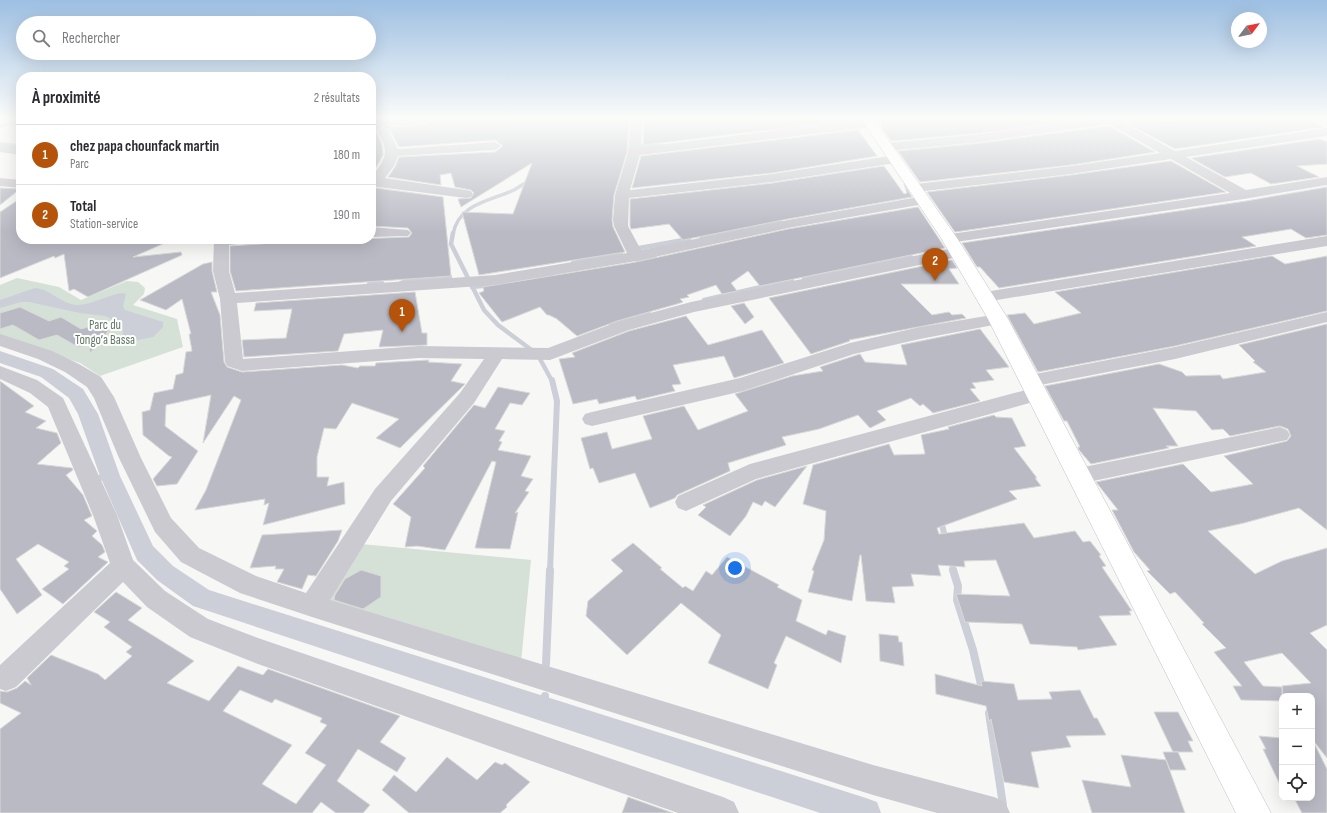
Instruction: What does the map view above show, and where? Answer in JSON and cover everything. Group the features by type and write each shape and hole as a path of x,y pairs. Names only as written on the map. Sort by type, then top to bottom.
{"main road":[{"path":"894,156 953,245 998,319 1254,813"}],"street":[{"path":"391,156 378,178 378,183 466,194"},
{"path":"633,156 622,195 621,226 636,256"},
{"path":"622,195 772,178 878,156"},
{"path":"228,299 495,280 636,256 920,194 1168,156"},
{"path":"1176,156 1244,195"},
{"path":"222,244 221,271 228,299 234,362 242,365 419,352 550,354 623,326 691,307 953,245 1327,180"},
{"path":"0,182 16,184"},
{"path":"376,232 403,233"},
{"path":"985,297 1327,241"},
{"path":"686,502 750,472 1034,388 1327,317"},
{"path":"592,419 743,384 850,349 920,333 998,319"},
{"path":"0,340 45,355 72,368 94,382 104,398 130,458 163,526 190,555 249,585 312,606 865,777 994,813"},
{"path":"312,606 383,495 467,398 497,353"},
{"path":"0,372 18,378 45,392 56,403 106,515 123,566 156,599 199,628 258,651 475,725 672,805 723,813"},
{"path":"1079,476 1280,435"},
{"path":"6,678 123,566"}],"green space":[{"name":"Parc du Tongo’a Bassa","path":"17,278 59,287 81,300 127,281 138,282 145,288 144,294 133,305 177,319 183,347 100,376 80,363 0,336 0,285"},
{"path":"361,544 531,560 521,662 321,605"}],"shaded area":[{"path":"35,288 45,291 65,302 76,305 87,304 116,294 126,294 123,306 125,310 163,322 163,327 153,337 128,342 122,338 123,330 119,323 105,316 80,313 29,302 21,302 0,308 0,300"}],"building":[{"path":"376,156 382,156 376,167"},
{"path":"626,156 614,195 612,220 613,227 625,252 479,275 462,212 513,214 532,163 461,207 458,199 471,198 474,193 471,190 455,187 451,173 440,175 441,185 388,177 395,167 399,157"},
{"path":"641,156 877,156 772,173 632,188"},
{"path":"902,156 1130,156 1071,165 920,182"},
{"path":"1205,156 1327,156 1327,164 1297,166 1319,177 1271,184 1251,173 1225,177 1191,158"},
{"path":"1171,161 1226,192 955,232 927,192 1071,175"},
{"path":"884,166 904,194 907,193 904,184 912,197 788,219 683,240 669,224 631,229 630,226 630,199 772,183"},
{"path":"1327,187 1327,235 1306,238 1291,229 1242,237 1256,246 999,288 980,267 977,267 962,243 1246,201"},
{"path":"0,188 16,189 16,192 0,205"},
{"path":"376,188 443,197 451,276 236,291 230,271 230,246 260,244 376,244 376,238 409,237 412,233 408,228 376,226"},
{"path":"16,201 16,244 163,244 133,257 181,252 182,255 88,297 74,289 69,291 64,254 55,258 54,256 0,278 0,212"},
{"path":"918,207 945,248 760,286 748,271 731,283 737,291 722,294 716,285 687,295 689,297 680,299 683,302 617,321 577,336 557,319 547,315 540,307 502,322 479,293 484,291 483,287 636,262 788,229"},
{"path":"1272,256 1285,264 1327,256 1327,311 1175,346 1038,372 1007,315 1025,313 1034,324 1081,313 1055,292"},
{"path":"952,260 957,268 949,269 959,284 901,284 932,315 949,312 952,315 962,314 966,318 849,340 850,341 811,354 769,298"},
{"path":"212,262 212,271 217,292 211,292 220,315 224,362 227,367 242,372 342,365 358,368 360,366 375,366 376,363 429,360 428,362 462,364 451,381 465,384 400,448 376,438 399,419 352,403 336,429 324,428 317,457 317,477 329,477 327,486 344,482 345,504 263,525 269,503 264,505 265,499 195,510 206,490 241,400 234,396 203,443 211,395 166,405 165,426 198,451 177,484 157,486 153,479 172,457 143,435 142,412 150,410 154,393 173,389 176,375 183,373 186,352 192,351 189,334 191,334 182,299 166,310 140,300 203,264"},
{"path":"415,292 422,333 427,333 427,345 379,347 383,330 344,334 338,351 244,357 242,340 286,338 292,309 254,311 256,303"},
{"path":"744,303 754,317 745,324 731,306"},
{"path":"20,307 49,321 61,317 81,329 98,324 109,330 90,353 89,344 78,347 57,335 39,340 13,325 0,329 0,313"},
{"path":"686,316 708,345 762,330 784,363 734,378 724,356 673,365 681,384 672,385 675,391 637,400 635,396 599,404 597,399 573,404 559,359 575,357 572,353 629,331"},
{"path":"1327,324 1327,530 1299,508 1208,531 1255,574 1282,561 1327,548 1327,625 1310,633 1327,650 1327,758 1315,743 1315,693 1283,693 1282,686 1311,683 1282,653 1244,662 1263,686 1282,687 1282,693 1279,693 1279,701 1241,700 1233,686 1242,686 1214,652 1226,648 1202,624 1204,623 1175,592 1170,594 1147,571 1150,570 1134,552 1112,510 1118,510 1096,482 1183,464 1211,492 1253,484 1224,456 1287,441 1291,436 1288,429 1280,426 1230,436 1223,429 1212,430 1196,411 1153,408 1178,446 1166,446 1169,448 1091,464 1079,450 1078,447 1080,447 1067,421 1064,421 1045,386 1159,364 1182,372 1186,376 1220,375 1223,379 1266,372 1253,362 1255,361 1239,345"},
{"path":"980,329 1009,367 986,370 994,380 972,383 976,388 970,389 980,401 933,413 923,404 920,406 911,398 877,411 886,420 870,428 858,415 819,429 782,437 786,445 728,463 730,471 677,495 675,498 650,508 635,473 599,483 593,468 590,469 581,438 607,432 612,449 652,439 643,416 684,406 698,430 748,411 735,394 792,376 823,371 820,367 860,354 865,362 907,365 901,345"},
{"path":"0,381 34,406 25,412 46,421 36,428 57,433 61,443 37,464 72,468 73,470 66,475 83,495 92,516 84,520 97,531 92,536 102,545 105,552 98,557 108,562 63,604 42,589 69,569 64,566 69,562 38,544 16,559 42,595 17,614 0,589"},
{"path":"498,387 530,393 522,405 510,403 495,429 505,431 499,441 502,442 498,450 531,456 521,476 533,479 525,491 529,492 515,513 518,512 510,549 475,548 496,462 492,461 445,550 417,546 405,547 411,517 393,504 425,468 423,466 474,405 485,408"},
{"path":"994,415 996,417 1012,418 1026,446 1014,448 1037,478 1035,478 1041,486 1009,491 1017,499 937,528 939,534 1024,523 1034,538 1075,531 1083,542 1090,541 1101,555 1099,556 1106,566 1102,567 1132,611 1129,611 1131,615 1099,616 1117,645 1078,650 1077,647 1030,644 1022,624 965,622 956,594 1010,596 996,560 964,561 965,567 938,565 941,576 911,574 914,586 892,587 895,603 866,601 860,555 852,601 808,592 814,571 812,570 824,540 826,511 803,504 813,465 889,444 894,455 925,454 921,435 949,429 948,427"},
{"path":"807,466 775,507 765,501 762,506 753,502 746,516 730,536 698,515 706,507 703,505 757,480"},
{"path":"342,530 338,541 316,576 308,575 302,589 277,582 284,569 275,569 276,566 250,568 262,535"},
{"path":"633,543 662,568 660,569 683,588 685,586 693,591 706,571 712,575 727,557 779,585 777,587 802,600 796,621 826,635 828,630 846,636 841,663 786,636 774,663 777,665 768,689 708,663 721,635 681,603 627,655 586,616 588,601 623,571 611,560"},
{"path":"361,570 381,576 381,597 363,609 334,600 335,595 345,579"},
{"path":"116,592 142,608 128,620 194,661 167,683 209,701 238,666 263,675 268,669 400,716 380,742 406,758 397,772 358,749 337,781 370,805 363,813 336,813 321,802 312,813 0,813 0,729 21,713 0,703 0,691 7,692 17,688 25,681 31,685 27,678 51,655 98,674 105,680 132,656 126,652 132,647 104,627 110,622 94,612","holes":["240,690 272,703 275,699 322,718 320,722 327,725 305,753 326,765 296,804 262,784 292,745 223,711"]},
{"path":"879,634 898,636 899,642 902,642 904,666 880,661"},
{"path":"935,674 982,686 981,681 1014,684 1018,700 1052,699 1049,692 1080,690 1094,718 1097,718 1106,735 1066,736 1071,747 1031,752 1039,788 1004,782 991,719 989,721 986,706 936,694"},
{"path":"1154,712 1178,712 1193,741 1188,741 1193,752 1173,752"},
{"path":"1259,736 1279,738 1279,783 1263,749 1266,749"},
{"path":"1315,745 1327,769 1327,813 1302,813 1296,801 1315,801"},
{"path":"1163,752 1178,752 1186,770 1170,770"},
{"path":"1121,755 1166,760 1185,813 1092,813 1082,780 1131,787"},
{"path":"447,757 477,780 495,762 502,765 505,763 530,782 506,805 507,807 500,813 409,813 382,790 394,775 416,792"},
{"path":"628,797 673,813 622,813"}],"waterway":[{"path":"453,234 456,224 469,209 477,204 514,190 530,180"},
{"path":"748,228 780,222"},
{"path":"713,234 744,228"},
{"path":"453,233 451,244 472,287"},
{"path":"713,234 719,233"},
{"path":"701,236 713,234"},
{"path":"639,248 689,239"},
{"path":"573,263 621,252"},
{"path":"852,268 911,257"},
{"path":"637,260 655,258"},
{"path":"804,278 848,269"},
{"path":"538,278 553,275"},
{"path":"401,283 411,280 450,277"},
{"path":"704,300 792,280"},
{"path":"369,284 382,283"},
{"path":"472,287 501,284"},
{"path":"472,287 484,310 498,325 533,351"},
{"path":"610,323 649,314"},
{"path":"0,357 47,373 59,380 76,394 88,414 110,476 145,553 165,573 202,598 866,813"},
{"path":"540,359 552,381"},
{"path":"550,571 557,401 552,380"},
{"path":"94,479 110,476"},
{"path":"942,525 946,541"},
{"path":"951,561 954,571"},
{"path":"546,664 550,570"},
{"path":"953,570 958,586 957,600 973,650 983,693"},
{"path":"545,696 545,709"},
{"path":"989,713 1003,805"}],"place":[{"name":"Total","path":"935,281"},
{"name":"chez papa chounfack martin","path":"402,332"}]}
